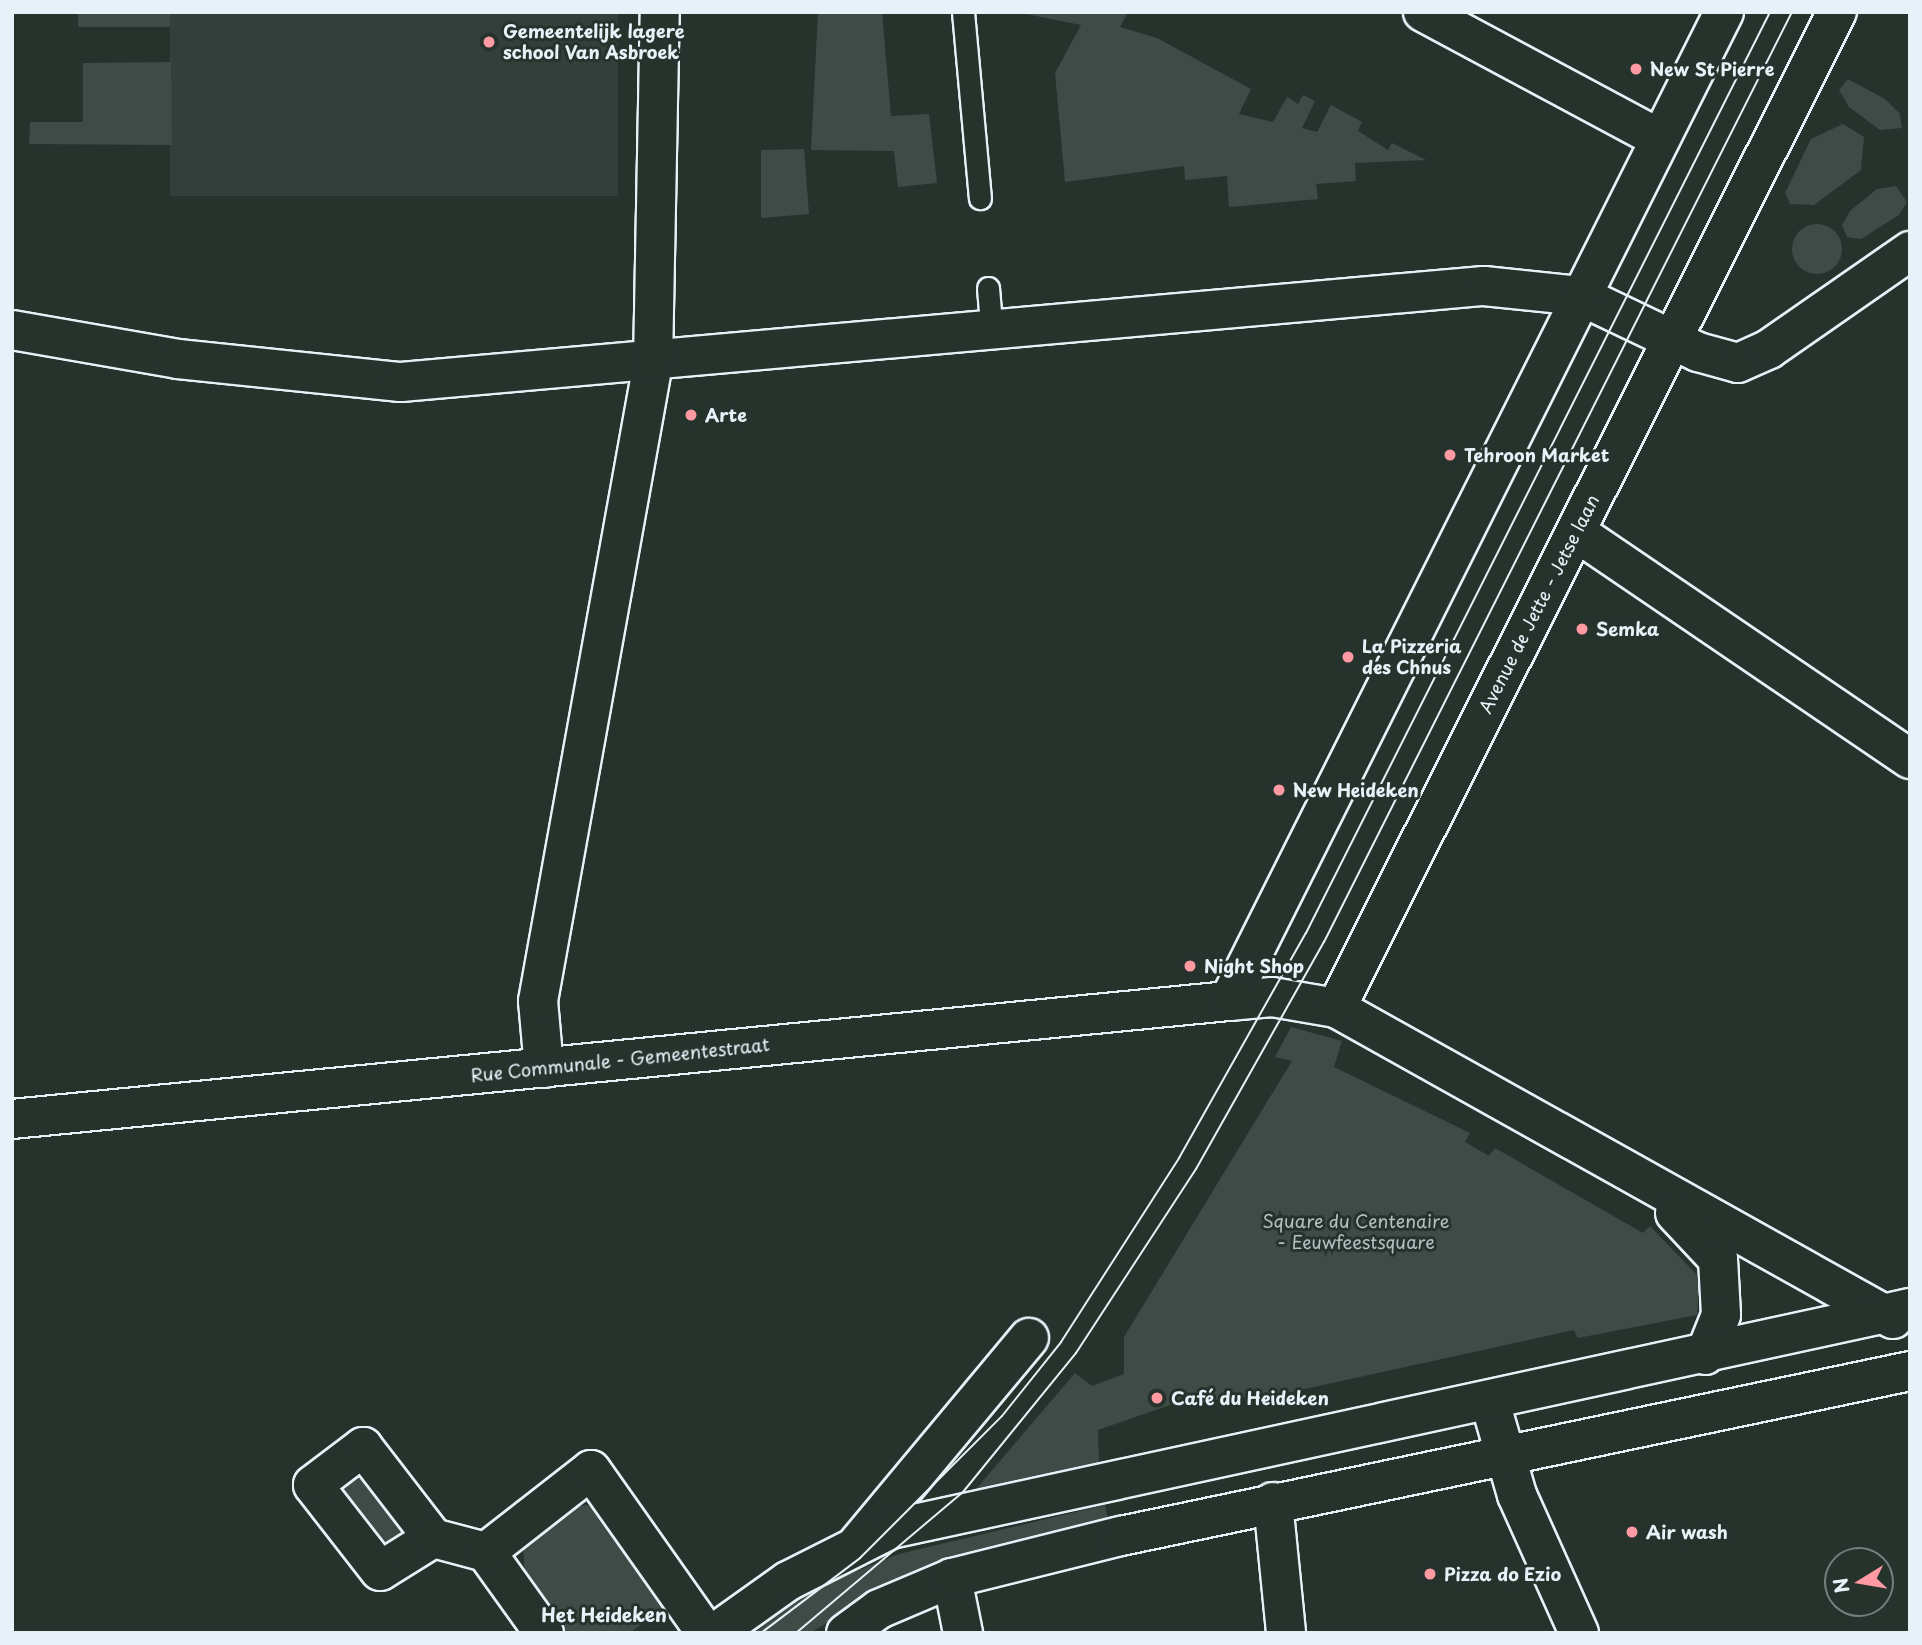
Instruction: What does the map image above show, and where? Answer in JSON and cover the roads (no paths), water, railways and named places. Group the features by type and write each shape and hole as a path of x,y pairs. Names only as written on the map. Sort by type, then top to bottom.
{"street":[{"path":"544,1068 538,1001 653,363 660,12"},
{"path":"1423,12 1660,139"},
{"path":"1229,1001 1724,12"},
{"name":"Avenue de Jette - Jetse laan","path":"1336,1008 1837,12"},
{"path":"12,330 178,359 401,382 992,335 1485,286 1581,296 1722,361 1755,358 1910,251"},
{"path":"1576,532 1910,759"},
{"path":"1229,1001 1272,997 1336,1008 1647,1184 1901,1317"},
{"name":"Rue Communale - Gemeentestraat","path":"12,1119 1229,1001"},
{"path":"1647,1184 1718,1259 1721,1315 1704,1355"},
{"path":"715,1633 788,1581 858,1543 935,1518 1704,1355 1901,1317"},
{"path":"858,1543 1030,1338"},
{"path":"846,1633 879,1609 952,1578 1273,1502 1910,1371"},
{"path":"1490,1402 1506,1455 1579,1633"},
{"path":"486,1552 591,1470 706,1633"},
{"path":"1273,1502 1286,1633"},
{"path":"433,1538 486,1552 544,1633"},
{"path":"952,1578 963,1633"}],"lane":[{"path":"963,12 980,198"},
{"path":"988,288 992,335"}],"tram line":[{"path":"761,1633 860,1558 1002,1416 1061,1342 1179,1158 1306,933 1770,12"},
{"path":"796,1633 963,1492 1076,1353 1196,1169 1324,942 1792,12"}],"place":[{"name":"Gemeentelijk lagere school Van Asbroek","path":"489,42"},
{"name":"New St Pierre","path":"1636,69"},
{"name":"Arte","path":"691,415"},
{"name":"Tehroon Market","path":"1450,455"},
{"name":"Semka","path":"1582,629"},
{"name":"La Pizzeria des Chnus","path":"1348,657"},
{"name":"New Heideken","path":"1279,790"},
{"name":"Night Shop","path":"1190,966"},
{"name":"Café du Heideken","path":"1157,1398"},
{"name":"Air wash","path":"1632,1532"},
{"name":"Pizza do Ezio","path":"1430,1574"}],"district":[{"name":"Het Heideken","path":"604,1615"}],"park label":[{"name":"Square du Centenaire - Eeuwfeestsquare","path":"1356,1232"}]}
